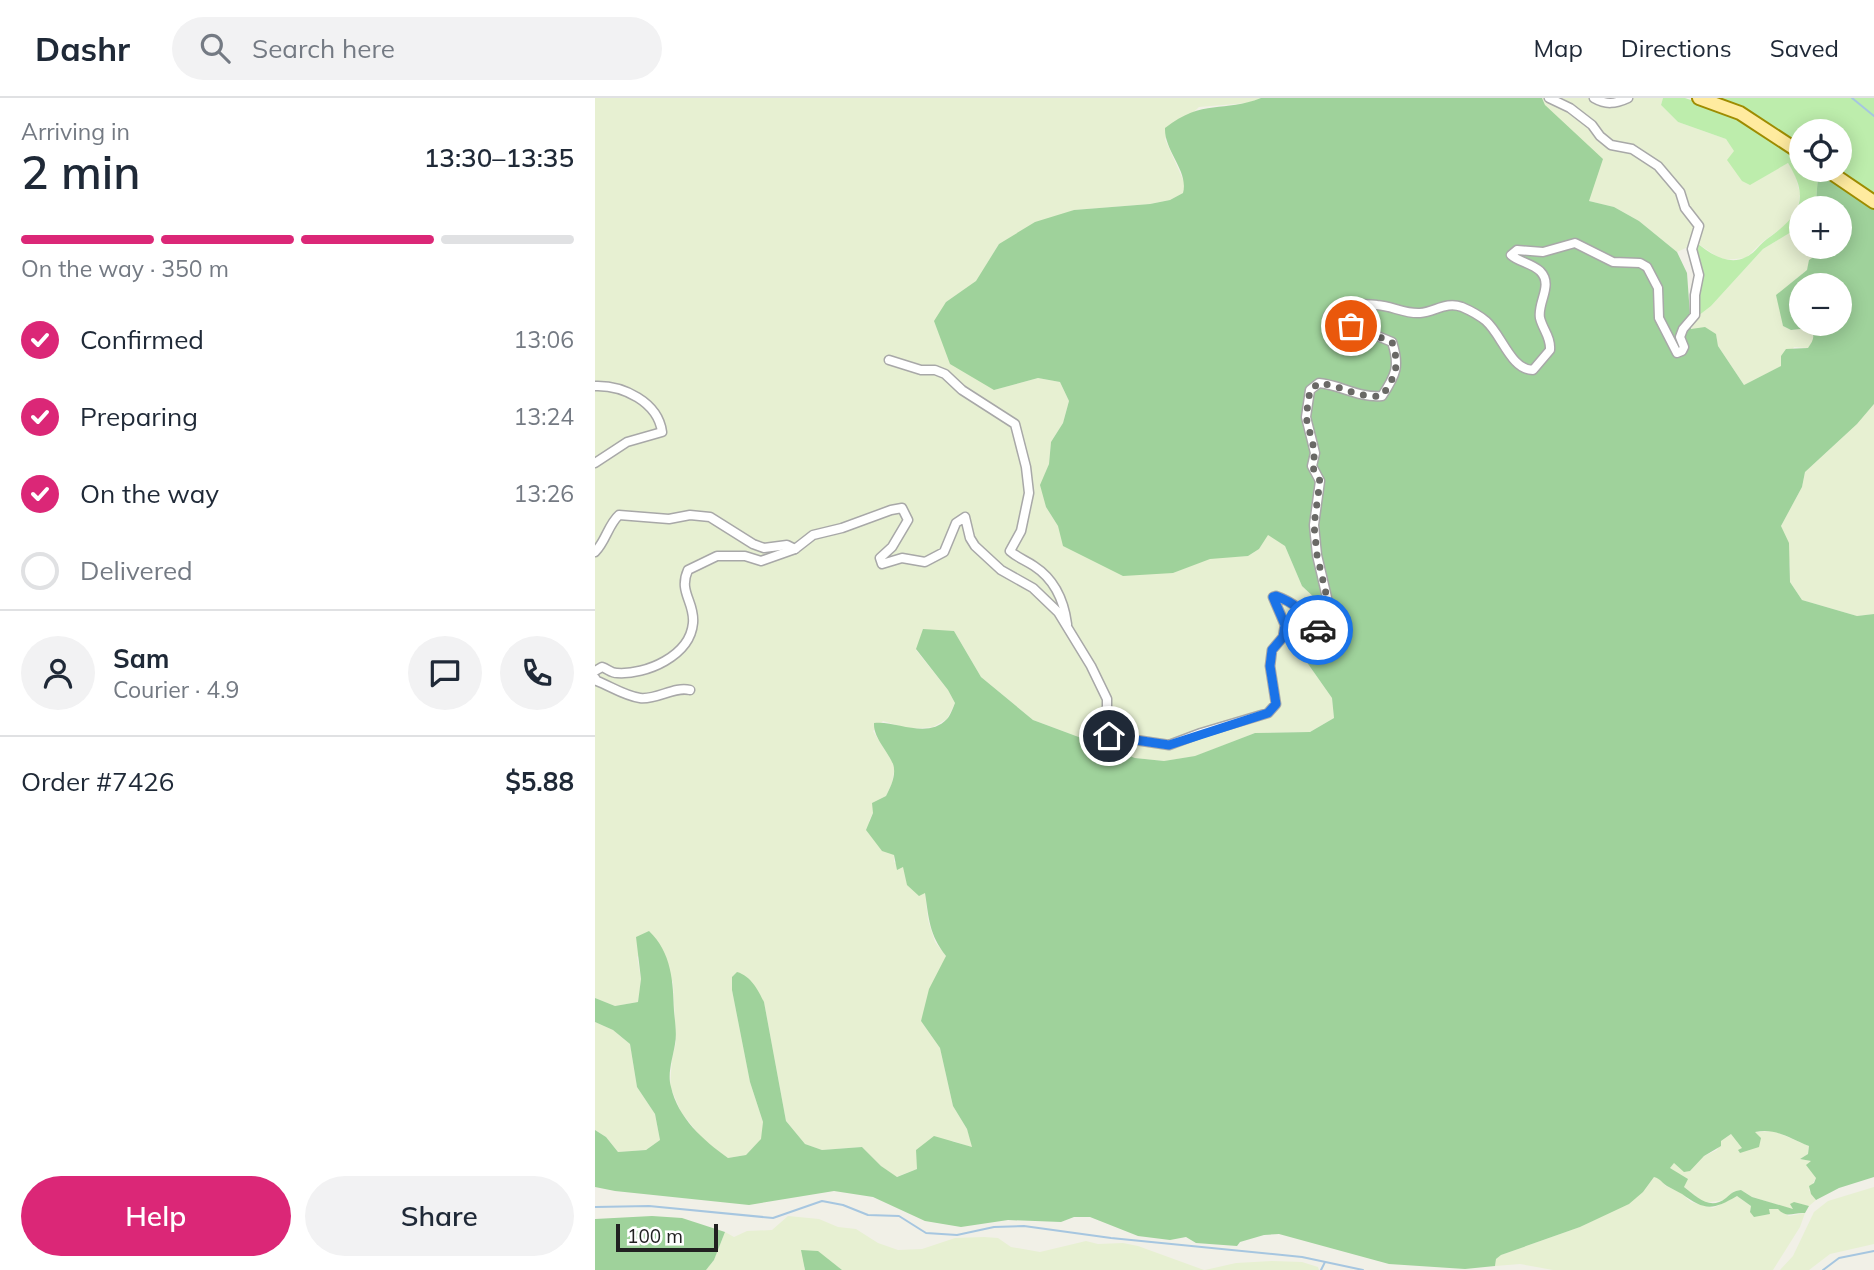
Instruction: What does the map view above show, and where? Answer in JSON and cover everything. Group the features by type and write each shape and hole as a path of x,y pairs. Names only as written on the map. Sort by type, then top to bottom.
{"main road":[{"path":"1699,98 1740,113 1789,145"},
{"path":"1845,182 1874,202"}],"street":[{"path":"595,671 602,667 613,673 638,672 659,665 682,647 693,626 693,614 684,590 688,570 717,556 745,556 761,561 795,549 813,535 902,508 908,520 892,547 880,558 882,564 902,558 925,562 944,552 956,523 965,517 970,538 975,546 1001,570 1033,588 1058,612 1091,666 1107,699 1107,712 1101,725 1109,736 1169,745 1268,713 1276,704 1270,666 1272,650 1283,637 1285,625 1273,597 1283,598 1295,606 1311,619 1319,631 1326,632 1332,619 1322,582 1314,525 1320,481 1312,466 1315,453 1306,417 1310,390 1319,383 1336,384 1350,392 1369,397 1382,396 1395,377 1397,357 1392,342 1351,326 1334,323 1328,316 1339,305 1378,305 1405,313 1423,314 1441,306 1463,307 1486,321 1509,349 1514,363 1524,370 1533,370 1550,350 1549,335 1540,319 1546,284 1543,274 1537,269 1511,255 1517,250 1543,252 1576,243 1613,262 1640,263 1647,267 1658,288 1659,318 1678,353 1685,347 1680,337 1683,329 1695,316 1699,275 1692,249 1699,226 1685,208 1680,192 1658,166 1632,149 1611,145 1592,125 1570,108 1549,98"},
{"path":"1594,98 1604,104 1628,98"},
{"path":"889,360 945,374 962,390 1015,424 1026,467 1029,493 1021,531 1010,551 1019,560 1042,572 1049,580 1065,609 1067,627"},
{"path":"595,386 623,391 639,398 660,420 662,432 627,442 595,463"},
{"path":"595,552 619,515 660,519 690,515 710,517 753,544 764,548 787,545 795,549"},
{"path":"595,678 641,698 690,690"}],"green space":[{"path":"595,98 1261,98 1248,103 1199,107 1165,139 1185,184 1183,193 1170,200 1150,204 1074,210 999,244 976,282 946,302 994,390 1038,378 1060,382 1069,401 1063,423 1051,442 1049,464 1041,485 1046,507 1058,526 1173,573 1210,558 1248,556 1259,549 1268,534 1285,546 1302,586 1319,602 1346,616 1341,631 1327,640 1302,628 1299,651 1332,698 1334,718 1310,732 1255,733 1196,756 1164,761 1135,758 1033,720 981,677 954,631 916,650 955,703 947,719 933,727 909,729 883,721 873,731 895,766 886,796 880,799 869,821 894,855 894,862 903,867 925,892 928,920 935,942 946,956 921,1021 940,1048 953,1106 967,1129 973,1148 953,1141 917,1169 896,1177 862,1147 822,1150 805,1144 786,1121 764,1002 732,990 750,1082 763,1122 762,1139 746,1155 728,1158 704,1141 681,1112 670,1086 676,1042 673,982 637,956 641,979 638,1002 615,1006 595,998"},
{"path":"1261,98 1542,98 1545,105 1603,159 1589,201 1614,207 1639,221 1677,252 1687,273 1691,329 1705,327 1716,334 1718,346 1744,385 1781,366 1781,356 1786,349 1808,348 1813,336 1852,336 1852,273 1803,273 1810,259 1852,259 1852,196 1816,196 1818,182 1837,182 1855,192 1874,209 1874,404 1857,424 1805,472 1802,487 1781,526 1789,543 1790,582 1802,600 1857,616 1874,614 1874,1177 1839,1188 1816,1200 1809,1186 1816,1178 1806,1165 1811,1161 1800,1159 1808,1154 1809,1146 1770,1131 1763,1131 1755,1132 1761,1138 1759,1147 1740,1153 1738,1150 1742,1148 1731,1134 1721,1141 1721,1146 1704,1156 1690,1171 1684,1172 1674,1163 1670,1168 1688,1179 1684,1187 1709,1203 1720,1202 1733,1192 1741,1190 1752,1197 1793,1209 1790,1204 1794,1202 1809,1206 1805,1213 1787,1214 1778,1209 1769,1209 1770,1214 1754,1217 1750,1212 1751,1206 1737,1196 1722,1204 1703,1206 1654,1177 1643,1192 1629,1204 1580,1227 1501,1255 1496,1259 1495,1266 1465,1269 1389,1264 1279,1234 1264,1235 1240,1242 1237,1246 1196,1243 1186,1237 1170,1240 1138,1236 1090,1217 1074,1217 1061,1222 1008,1220 961,1227 925,1221 873,1197 834,1191 749,1205 595,1187 595,1130 606,1137 618,1152 646,1150 660,1140 655,1114 637,1087 630,1044 613,1030 595,1022 595,998 615,1006 638,1002 641,979 636,937 649,931 667,958 672,979 676,1036 670,1077 674,1098 693,1127 728,1158 746,1155 761,1139 763,1122 750,1082 732,990 732,977 737,972 750,980 764,1002 786,1121 805,1144 822,1150 862,1147 897,1177 917,1169 916,1150 934,1136 972,1147 967,1129 953,1106 940,1048 921,1021 929,989 946,956 933,933 925,893 919,896 907,885 903,867 897,870 894,855 882,851 866,830 873,813 872,803 886,796 894,772 891,759 877,736 874,723 930,728 947,719 955,703 916,649 923,629 954,631 981,677 1033,720 1135,758 1164,761 1195,756 1255,733 1310,732 1334,718 1332,698 1299,651 1295,631 1302,628 1327,640 1341,631 1346,616 1319,602 1302,586 1285,546 1268,535 1259,549 1248,556 1210,559 1173,573 1123,576 1063,546 1058,526 1046,507 1040,485 1049,464 1051,442 1063,423 1069,401 1060,382 1038,378 994,390 950,364 934,321 946,302 976,281 999,244 1035,222 1074,210 1150,204 1170,200 1183,193 1183,177 1168,145 1165,128 1202,109 1236,105"},
{"path":"1542,98 1663,98 1661,105 1678,122 1726,139 1756,181 1788,163 1789,182 1797,182 1800,194 1789,196 1789,222 1786,225 1746,258 1722,260 1697,243 1677,252 1639,221 1614,207 1589,201"},
{"path":"1663,98 1685,98 1734,115 1761,136 1789,151 1789,165 1788,163 1750,185 1742,181 1727,160 1734,151 1726,139 1678,122 1661,105"},
{"path":"1708,98 1874,98 1874,195 1852,181 1852,119 1789,119 1789,140"},
{"path":"1797,182 1818,182 1816,196 1800,196"},
{"path":"1789,221 1789,233 1763,249 1711,306 1698,316 1700,275 1694,251 1697,243 1714,255 1726,259 1740,259 1749,256"},
{"path":"1789,233 1789,259 1811,259 1803,273 1789,273 1789,285 1777,295 1783,326 1789,329 1789,336 1813,336 1814,341 1808,348 1794,347 1782,366 1744,385 1718,346 1716,334 1691,329 1698,316 1711,306 1763,249"},
{"path":"1789,285 1789,329 1783,326 1776,295"},
{"path":"1874,404 1874,614 1857,616 1802,600 1790,582 1790,564 1781,526 1802,487 1805,472 1857,424"},
{"path":"595,1022 613,1030 630,1044 637,1087 655,1114 660,1140 646,1150 618,1152 606,1137 595,1130"},
{"path":"1774,1131 1809,1146 1808,1154 1800,1159 1811,1161 1816,1178 1809,1190 1816,1200 1809,1206 1799,1204 1795,1210 1752,1197 1741,1190 1733,1192 1725,1200 1704,1203 1684,1187 1683,1177 1670,1168 1674,1162 1690,1171 1704,1156 1717,1150 1721,1141 1731,1134 1743,1148 1740,1153 1754,1132"},
{"path":"1654,1177 1658,1177 1666,1186 1680,1192 1691,1202 1713,1208 1737,1196 1751,1206 1750,1212 1760,1215 1770,1214 1768,1209 1778,1209 1789,1216 1805,1213 1800,1227 1773,1270 1553,1270 1520,1264 1495,1266 1496,1259 1501,1255 1580,1227 1602,1216 1643,1192"},
{"path":"1874,1187 1874,1244 1830,1254 1809,1270 1780,1270 1793,1256 1814,1212 1828,1201"},
{"path":"652,1216 682,1218 725,1232 714,1260 706,1270 595,1270 595,1219"},
{"path":"788,1216 819,1219 838,1227 856,1229 878,1243 898,1250 922,1249 955,1238 984,1237 998,1238 1011,1247 1040,1252 1086,1241 1098,1244 1123,1243 1204,1270 842,1270 818,1252 804,1267 805,1270 706,1270 714,1260 725,1232 734,1237 747,1231 772,1230"},
{"path":"801,1250 818,1251 842,1270 805,1270"},
{"path":"1302,1262 1318,1267 1319,1270 1205,1270 1236,1263"}],"waterway":[{"path":"1852,98 1874,116"},
{"path":"595,1207 649,1206 773,1218 822,1201 843,1205 868,1215 899,1216 926,1233 957,1235 994,1227 1024,1226 1111,1238 1302,1257 1363,1270"},
{"path":"1823,1270 1839,1258 1874,1251"},
{"path":"1321,1270 1325,1262"}],"way so far":[{"path":"1318,630 1326,632 1332,619 1322,582 1314,525 1320,481 1312,466 1315,453 1306,417 1310,390 1319,383 1336,384 1350,392 1369,397 1382,396 1395,377 1397,357 1392,342 1351,326"}],"route":[{"path":"1109,736 1169,745 1268,713 1276,704 1270,666 1272,650 1283,637 1285,625 1273,597 1283,598 1295,606 1311,619 1318,630"}]}
